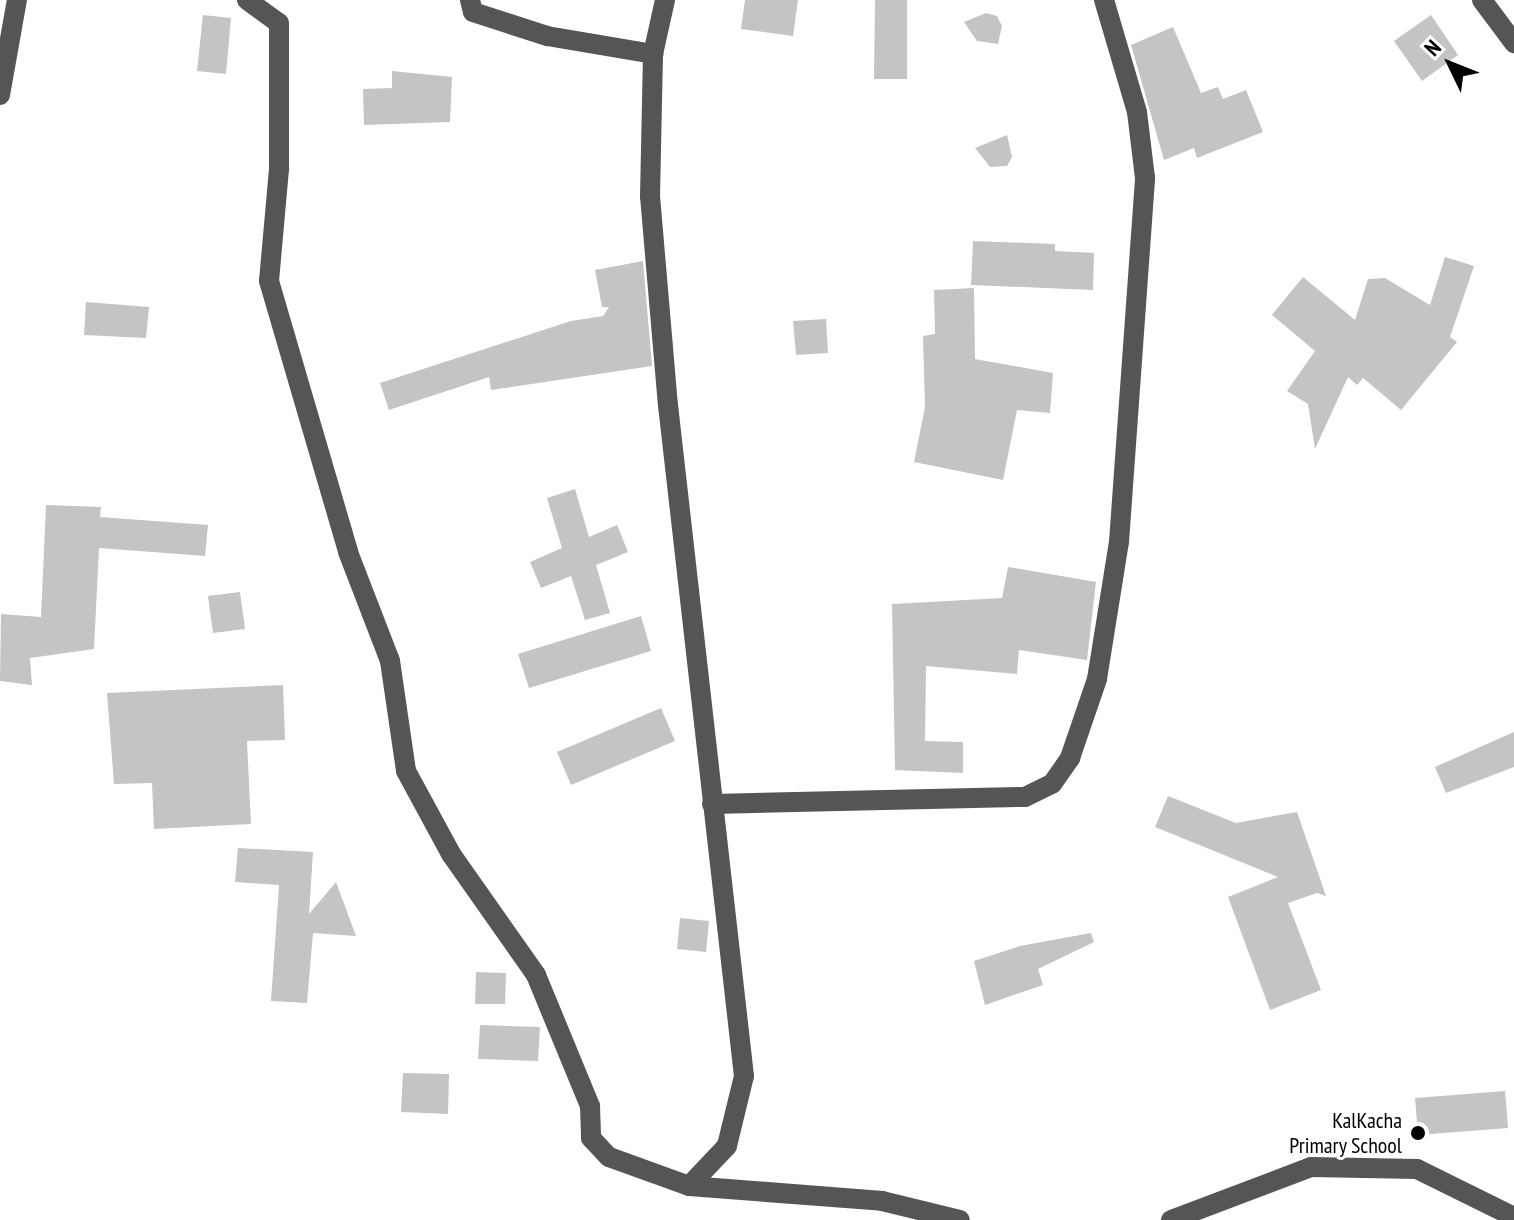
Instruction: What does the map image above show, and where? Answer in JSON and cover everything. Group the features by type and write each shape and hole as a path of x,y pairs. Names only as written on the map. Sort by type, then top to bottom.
{"street":[{"path":"0,95 17,0"},
{"path":"247,0 279,23 279,169 269,281 338,522 390,661 406,771 451,854 536,975 590,1106 591,1138 609,1157 689,1186 882,1201 960,1220"},
{"path":"470,0 473,12 547,36 653,54"},
{"path":"665,0 653,54 650,196 712,804 744,1076 727,1146 689,1186"},
{"path":"712,804 1025,797 1052,784 1070,758 1097,679 1119,542 1145,178 1137,112 1104,0"},
{"path":"1482,0 1514,43"},
{"path":"1171,1220 1311,1167 1417,1169 1514,1217"}],"building":[{"path":"745,0 798,0 793,36 741,29"},
{"path":"875,0 907,0 907,79 874,79"},
{"path":"986,13 997,16 1002,26 998,44 977,41 964,22"},
{"path":"203,15 231,18 226,74 197,71"},
{"path":"1431,15 1458,55 1422,81 1394,41"},
{"path":"1173,27 1201,93 1218,87 1223,99 1246,90 1263,132 1197,158 1194,148 1164,160 1131,45"},
{"path":"392,71 452,77 450,122 364,125 363,89 392,88"},
{"path":"1007,135 1012,157 1007,166 990,167 975,148"},
{"path":"973,241 1055,244 1055,251 1094,253 1093,290 971,285"},
{"path":"1445,257 1474,266 1450,337 1457,342 1401,410 1363,378 1357,385 1348,377 1315,449 1308,404 1287,391 1315,351 1272,315 1303,277 1355,320 1368,279 1385,278 1430,305"},
{"path":"643,261 652,366 491,390 489,377 389,410 380,383 571,321 603,316 609,307 602,307 595,270"},
{"path":"974,288 975,359 1053,373 1050,413 1017,410 1003,480 914,462 925,407 923,336 935,334 934,290"},
{"path":"86,302 149,307 146,338 84,335"},
{"path":"826,319 828,353 796,355 793,321"},
{"path":"575,489 589,537 617,525 628,552 596,565 610,613 585,620 571,576 541,588 530,562 562,548 547,498"},
{"path":"46,505 101,507 100,517 208,525 205,556 99,548 94,649 30,658 32,685 0,681 1,614 41,617"},
{"path":"1008,567 1096,582 1087,660 1019,650 1017,674 926,666 925,741 963,742 963,773 895,770 892,604 1002,598"},
{"path":"240,592 245,629 213,633 208,596"},
{"path":"641,616 651,651 529,688 518,654"},
{"path":"283,685 285,740 247,741 251,824 154,829 152,783 114,784 107,693"},
{"path":"661,708 675,741 571,785 557,752"},
{"path":"1514,732 1514,767 1446,793 1435,767"},
{"path":"1168,796 1236,823 1297,812 1326,896 1317,893 1288,903 1321,990 1270,1010 1228,897 1278,877 1155,827"},
{"path":"238,848 313,852 309,914 336,882 356,936 313,933 307,1003 271,1001 279,885 235,882"},
{"path":"680,918 709,921 706,952 677,949"},
{"path":"1091,933 1094,942 1038,969 1043,985 985,1005 974,961 1020,946"},
{"path":"476,972 506,973 505,1004 475,1004"},
{"path":"480,1025 540,1027 538,1061 478,1059"},
{"path":"403,1073 449,1074 448,1114 401,1112"},
{"path":"1505,1091 1508,1128 1418,1135 1415,1098"}],"place":[{"name":"KalKacha Primary School","path":"1418,1133"}]}
